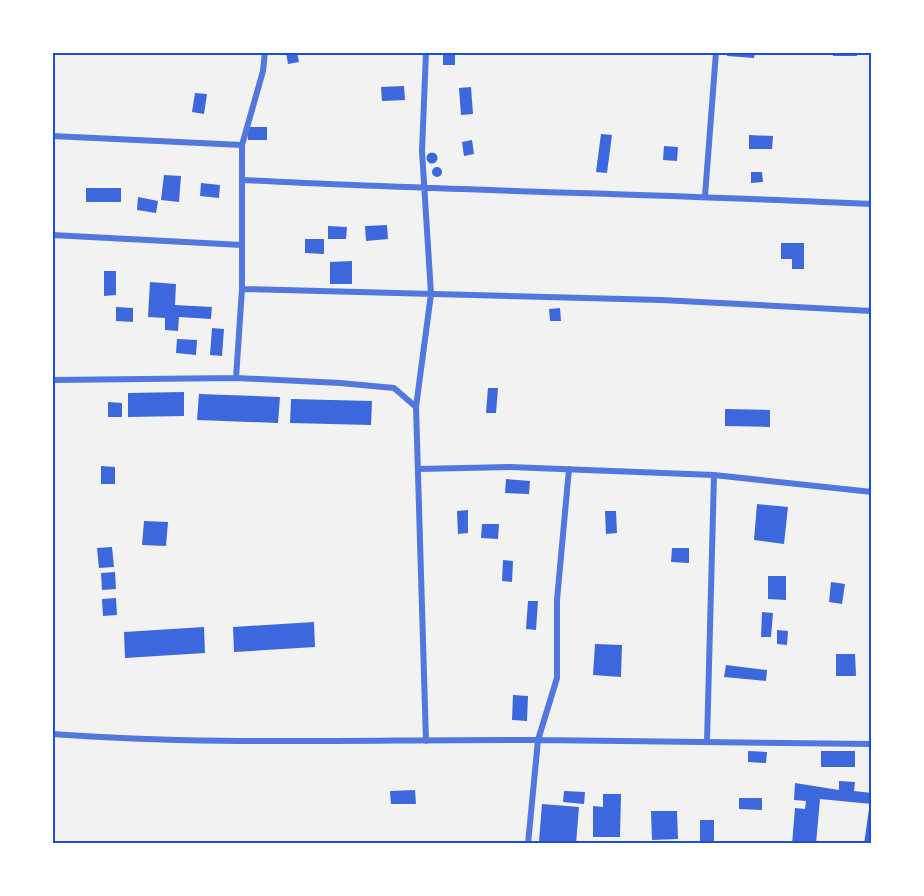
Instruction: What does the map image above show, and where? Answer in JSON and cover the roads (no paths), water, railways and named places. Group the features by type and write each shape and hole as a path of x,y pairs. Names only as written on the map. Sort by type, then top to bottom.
{"street":[{"path":"236,378 242,289 242,145 263,71 265,52"},
{"path":"426,52 422,151 431,294 416,407 426,741"},
{"path":"705,196 716,52"},
{"path":"52,136 242,145"},
{"path":"242,180 424,190 705,196 872,204"},
{"path":"52,235 242,245"},
{"path":"242,289 661,300 872,311"},
{"path":"52,380 236,378 394,388 416,407"},
{"path":"418,469 569,469 714,475 872,492"},
{"path":"528,843 538,740 557,678 557,600 569,469"},
{"path":"707,742 714,475"},
{"path":"52,734 131,739 872,744"}]}
